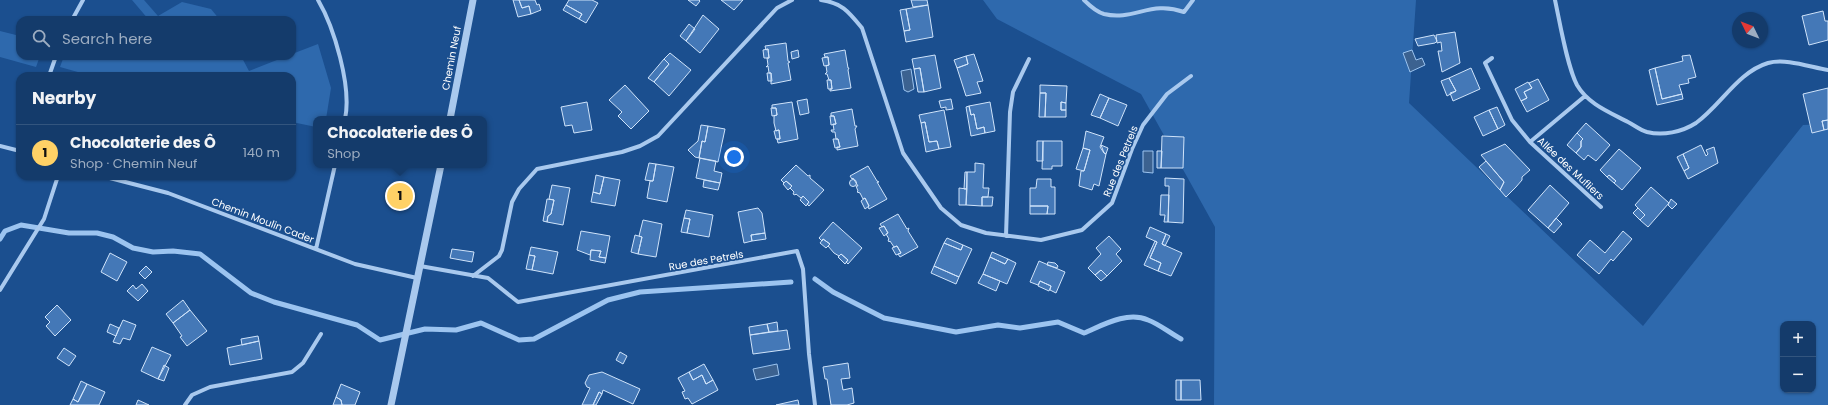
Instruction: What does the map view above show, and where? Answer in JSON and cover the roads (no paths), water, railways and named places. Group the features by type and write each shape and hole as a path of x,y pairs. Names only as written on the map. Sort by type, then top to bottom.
{"street":[{"path":"74,16 83,0"},
{"path":"318,0 338,50 345,90 345,116"},
{"name":"Chemin Neuf","path":"451,116 473,0"},
{"path":"472,276 499,256 502,250 512,202 519,189 537,169 622,152 640,146 658,136 777,8 792,0"},
{"name":"Rue des Petrels","path":"821,0 835,2 848,11 862,28 903,153 941,208 961,226 986,233 1041,240 1082,230 1112,203 1132,149 1143,125 1167,94 1191,76"},
{"path":"1084,0 1104,14 1121,15 1161,5 1173,7 1184,12 1193,0"},
{"path":"1555,0 1576,83 1585,96 1598,106 1646,132 1672,132 1683,129 1696,122 1749,72 1770,63 1782,62 1828,70"},
{"name":"Allée des Mufliers","path":"1492,58 1485,63 1512,120 1530,142 1601,207"},
{"path":"1006,236 1010,112 1013,92 1028,59"},
{"path":"50,72 55,60"},
{"name":"Allée des Mufliers","path":"1530,142 1585,96"},
{"path":"0,146 16,150"},
{"path":"316,249 334,168"},
{"path":"391,405 404,349 417,278 440,168"},
{"path":"0,290 44,219 57,180"},
{"name":"Chemin Moulin Cader","path":"118,180 168,193 355,264 417,278"},
{"name":"Rue des Petrels","path":"420,266 488,278 518,302 797,251 803,269 809,354 815,405"},
{"path":"185,405 192,395 210,386 292,372 303,363 321,334"}],"waterway":[{"path":"0,239 5,231 21,225 69,233 97,233 113,237 133,248 153,252 173,251 200,254 251,293 274,302 357,325 380,340 425,329 456,330 481,323 519,340 534,339 608,300 640,292 791,282"},
{"path":"815,279 833,292 884,318 956,332 998,325 1020,328 1058,322 1084,333 1115,320 1132,317 1148,320 1181,339"}],"place":[{"name":"Chocolaterie des Ô","path":"400,196"}]}
